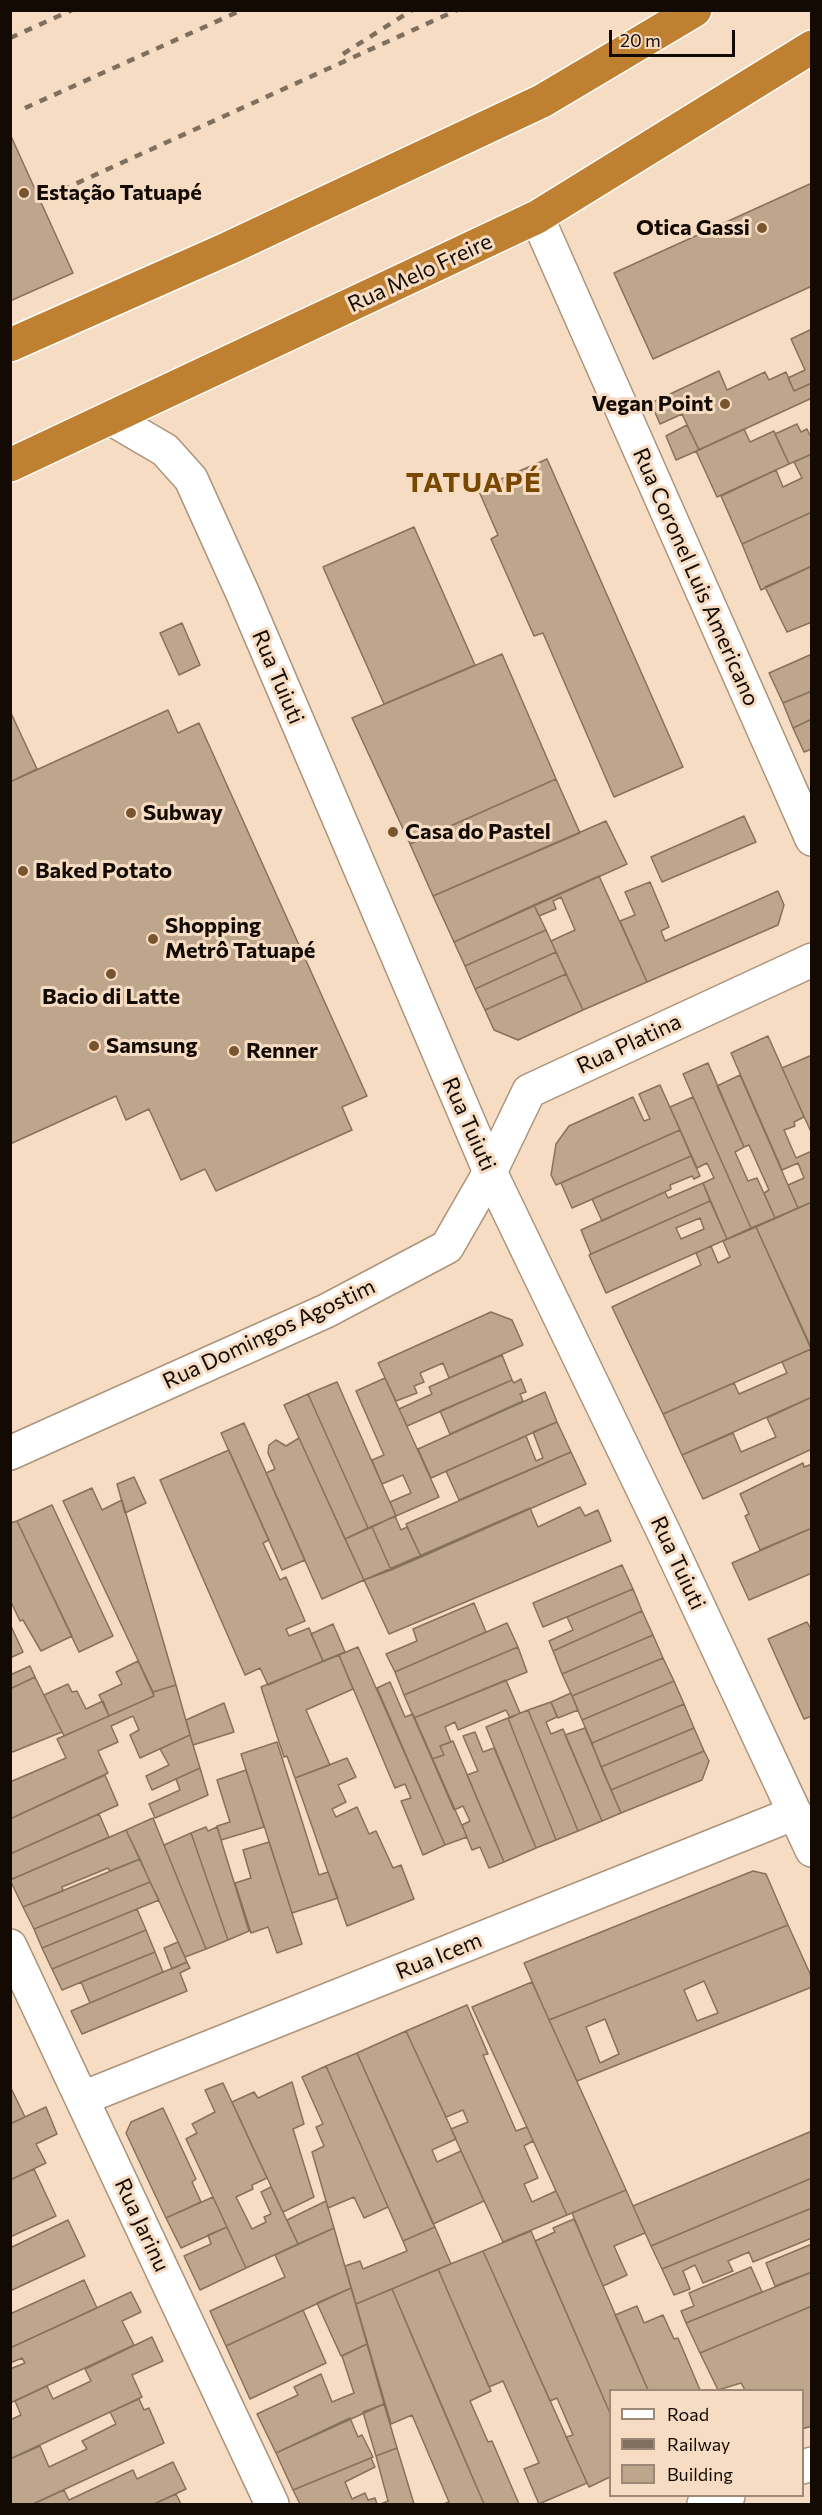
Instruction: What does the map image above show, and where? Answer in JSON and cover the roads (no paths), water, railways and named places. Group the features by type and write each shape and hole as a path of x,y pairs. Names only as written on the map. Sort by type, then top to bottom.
{"highway":[{"path":"10,345 229,248 542,101 695,10"},
{"name":"Rua Melo Freire","path":"10,465 537,217 812,47"}],"street":[{"name":"Rua Coronel Luis Americano","path":"537,217 809,827"},
{"name":"Rua Tuiuti","path":"112,418 165,450 191,479 243,594 490,1172 544,1280 812,1850"},
{"name":"Rua Platina","path":"490,1172 529,1091 812,960"},
{"name":"Rua Domingos Agostim","path":"10,1453 326,1311 447,1247 490,1172"},
{"name":"Rua Icem","path":"83,2098 795,1813"},
{"name":"Rua Jarinu","path":"10,1946 272,2505"},
{"path":"704,2505 725,2497"}],"railway":[{"path":"10,38 72,10"},
{"path":"25,108 242,10"},
{"path":"343,54 412,10"},
{"path":"62,190 457,10"}],"place":[{"name":"Estação Tatuapé","path":"24,193"},
{"name":"Otica Gassi","path":"762,228"},
{"name":"Vegan Point","path":"725,404"},
{"name":"Subway","path":"131,813"},
{"name":"Casa do Pastel","path":"393,832"},
{"name":"Baked Potato","path":"23,871"},
{"name":"Shopping Metrô Tatuapé","path":"153,939"},
{"name":"Bacio di Latte","path":"111,974"},
{"name":"Samsung","path":"94,1046"},
{"name":"Renner","path":"234,1051"}],"district":[{"name":"TATUAPÉ","path":"474,483"}]}
